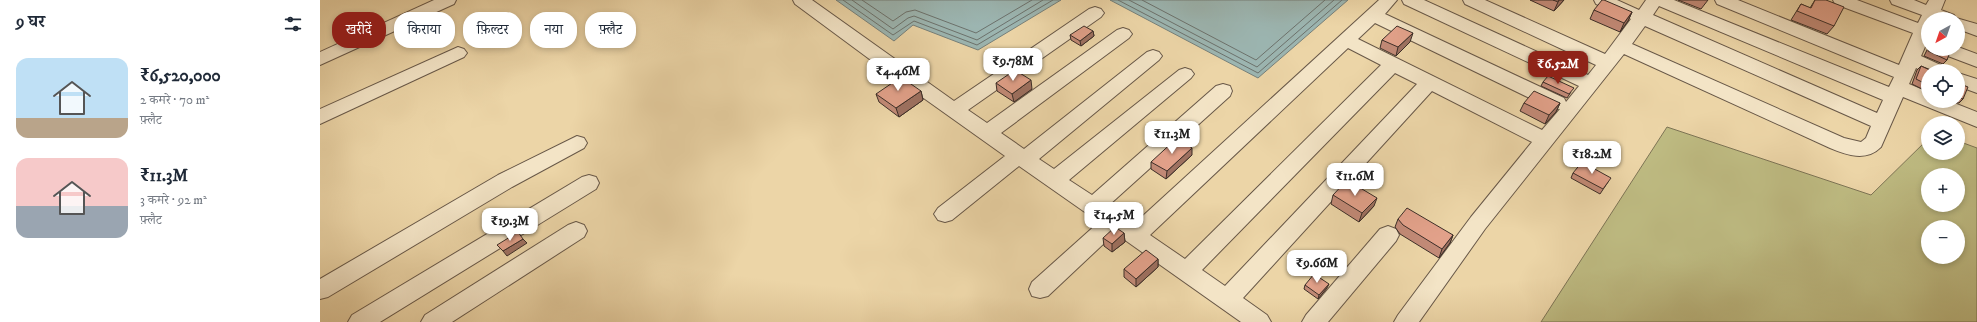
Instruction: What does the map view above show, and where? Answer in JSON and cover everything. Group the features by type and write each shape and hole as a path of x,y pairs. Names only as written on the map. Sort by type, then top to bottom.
{"street":[{"path":"320,59 448,0"},
{"path":"801,0 987,133 1259,322"},
{"path":"1134,236 1215,163 1389,0"},
{"path":"1410,0 1591,84"},
{"path":"1471,0 1608,63"},
{"path":"1602,0 1883,123"},
{"path":"1406,322 1478,223 1608,63 1655,0"},
{"path":"1659,0 1901,79 1921,75"},
{"path":"1723,0 1901,79 1921,95"},
{"path":"1841,0 1921,36"},
{"path":"1898,0 1934,6"},
{"path":"955,110 1095,13"},
{"path":"1373,15 1570,109"},
{"path":"1965,26 1977,30"},
{"path":"987,133 1123,34"},
{"path":"1346,40 1545,140"},
{"path":"1621,46 1852,148 1862,150 1871,147 1883,123 1901,79 1921,42"},
{"path":"320,116 458,53"},
{"path":"945,214 1153,56"},
{"path":"1964,56 1977,61"},
{"path":"1186,272 1394,63"},
{"path":"1055,180 1185,74"},
{"path":"1227,300 1430,82"},
{"path":"1965,82 1977,86"},
{"path":"1094,207 1223,92"},
{"path":"1948,108 1977,120"},
{"path":"320,290 510,178 576,143"},
{"path":"360,322 589,183"},
{"path":"1040,289 1114,222"},
{"path":"433,322 576,232"},
{"path":"1314,322 1388,235"}],"shaded area":[{"path":"1667,127 1871,195 1921,146 1921,160 1965,160 1965,144 1977,148 1977,322 1541,322"}],"water":[{"path":"836,0 1061,0 978,50 913,25 894,41"},
{"path":"1110,0 1348,0 1258,78"}],"building":[{"path":"1602,0 1632,12 1624,23 1594,10"},
{"path":"1815,0 1826,0 1844,7 1834,26 1797,11 1801,4 1811,8"},
{"path":"1084,26 1093,31 1080,41 1070,35"},
{"path":"1397,26 1413,33 1398,47 1382,40"},
{"path":"1939,56 1948,56 1947,60"},
{"path":"1921,66 1921,82 1916,79"},
{"path":"1015,70 1031,80 1012,94 996,83"},
{"path":"1548,76 1574,88 1569,94 1543,82"},
{"path":"901,77 921,91 896,108 876,94"},
{"path":"1965,86 1968,87 1965,94"},
{"path":"1534,91 1560,103 1549,115 1524,103"},
{"path":"1177,138 1192,148 1167,171 1151,162"},
{"path":"1582,162 1611,178 1603,189 1573,173"},
{"path":"1347,180 1377,198 1362,213 1333,195"},
{"path":"1407,208 1453,235 1442,249 1403,225 1398,219"},
{"path":"1115,227 1124,233 1112,244 1103,238"},
{"path":"518,232 523,239 503,251 497,245"},
{"path":"1146,250 1158,259 1136,279 1124,269"},
{"path":"1314,274 1329,284 1319,295 1305,285"}]}
